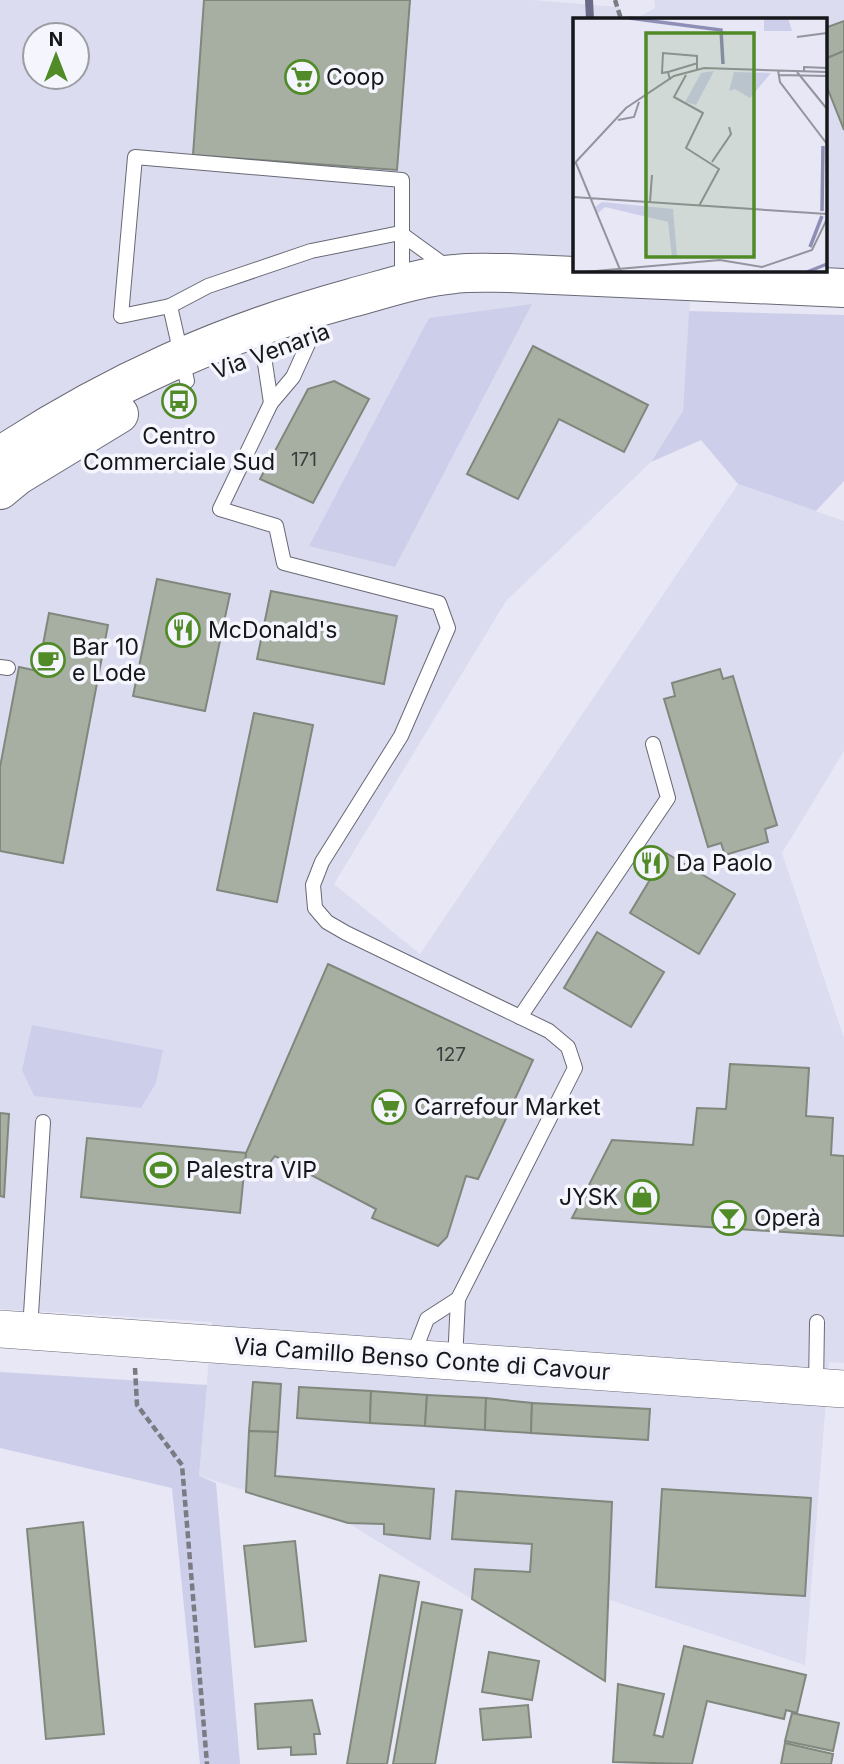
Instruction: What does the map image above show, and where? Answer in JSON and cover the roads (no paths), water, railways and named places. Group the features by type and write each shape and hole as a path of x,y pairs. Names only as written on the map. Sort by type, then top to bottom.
{"main road":[{"name":"Via Venaria","path":"0,456 45,426 184,368 402,284 455,274 508,273 568,278 844,288"},
{"name":"Via Venaria","path":"266,336 312,335 368,317 464,295 568,278"},
{"name":"Via Venaria","path":"0,490 17,476 142,401 184,368"}],"street":[{"name":"Via Camillo Benso Conte di Cavour","path":"15,1330 830,1388"}],"lane":[{"path":"402,284 400,233 402,180 135,158 121,316 170,306 208,286 311,251 400,233 455,274"},
{"path":"170,306 184,368"},
{"path":"312,335 292,377 271,403 220,509 276,526 284,563 439,603 448,628 401,736 322,862 313,885 315,908 327,922 346,933 548,1031 568,1047 575,1068 458,1299 455,1362"},
{"path":"266,336 271,403"},
{"path":"520,1017 668,798 653,744"},
{"path":"15,1330 43,1122"},
{"path":"411,1359 427,1319 458,1299"},
{"path":"817,1322 830,1388"}],"waterway":[{"path":"589,0 590,18"}],"place":[{"name":"Coop","path":"302,77"},
{"name":"Centro Commerciale Sud","path":"179,401"},
{"name":"McDonald's","path":"183,630"},
{"name":"Bar 10 e Lode","path":"48,660"},
{"name":"Da Paolo","path":"651,863"},
{"name":"Carrefour Market","path":"389,1107"},
{"name":"Palestra VIP","path":"161,1170"},
{"name":"JYSK","path":"642,1197"},
{"name":"Operà","path":"729,1218"}]}
